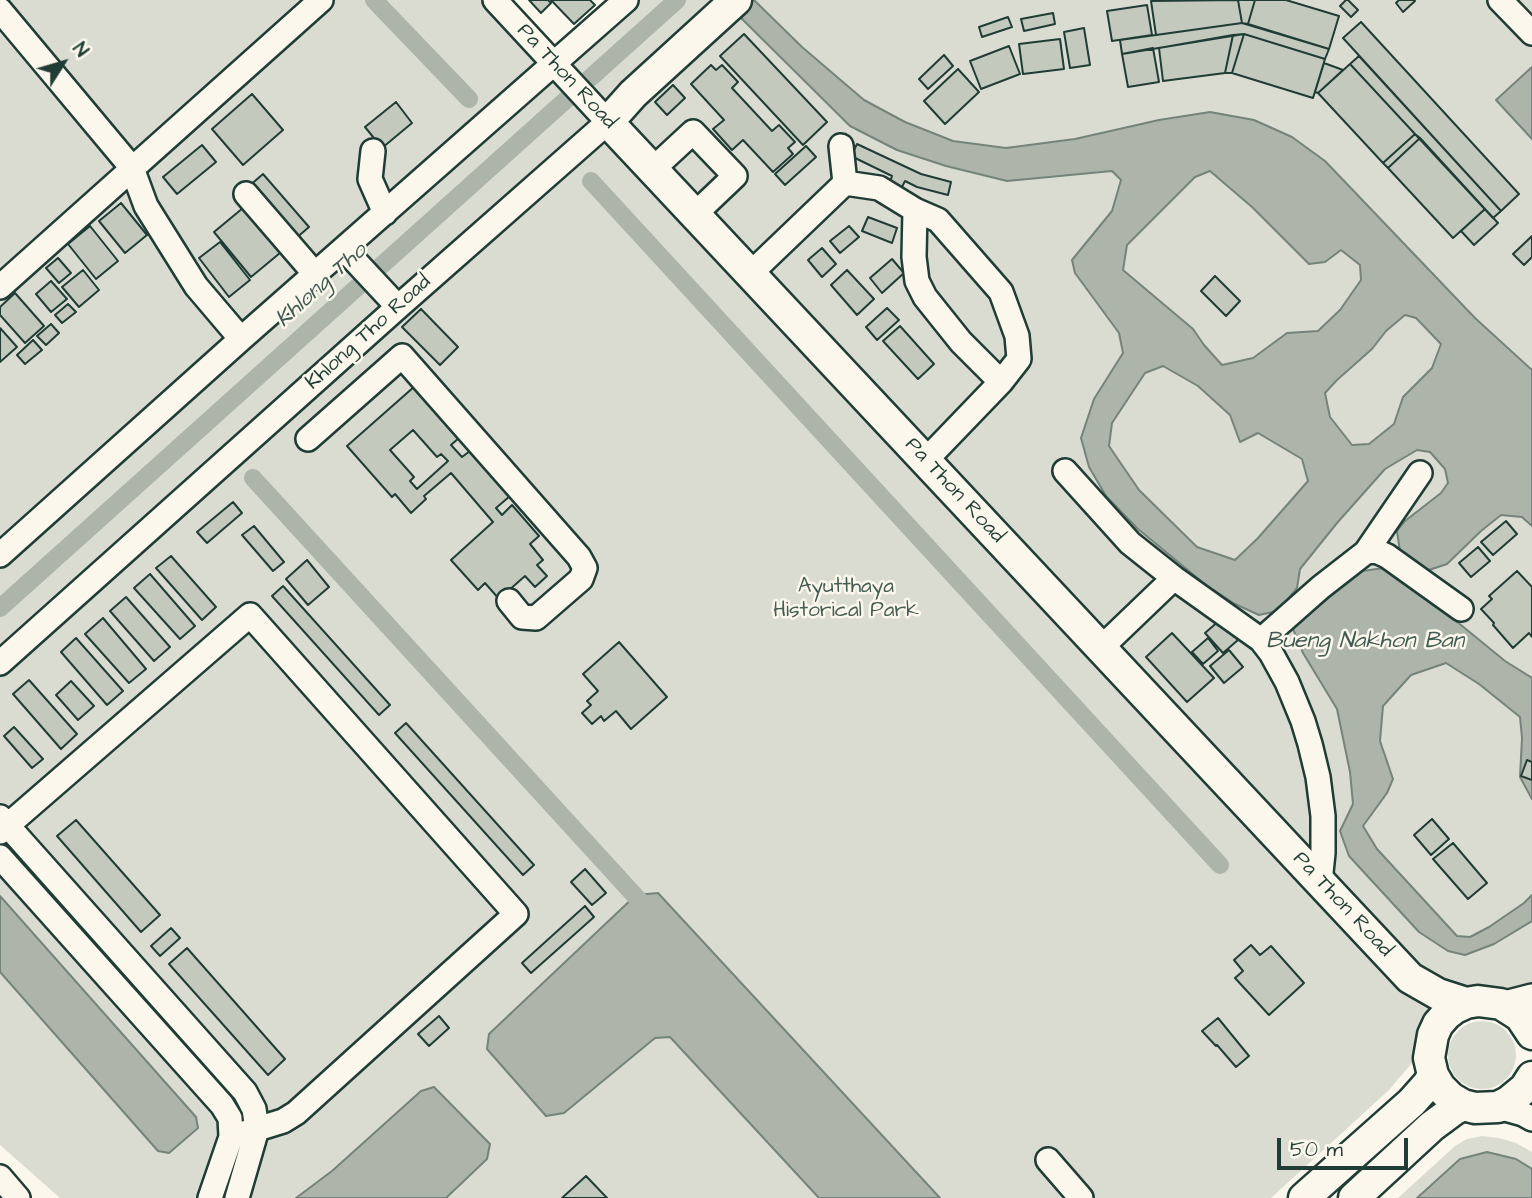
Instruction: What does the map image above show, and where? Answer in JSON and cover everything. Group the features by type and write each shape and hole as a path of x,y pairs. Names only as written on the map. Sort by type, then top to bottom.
{"main road":[{"name":"Khlong Tho Road","path":"602,116 633,94 725,9"},
{"name":"Pa Thon Road","path":"602,116 1413,981 1438,994 1466,1003 1478,1001 1501,1004"},
{"name":"Pa Thon Road","path":"1413,981 1433,1035"},
{"path":"1466,1003 1446,1015 1433,1035 1429,1058 1433,1075 1440,1087 1463,1105 1475,1108 1498,1107 1518,1096 1532,1079"},
{"path":"1501,1004 1520,1016 1532,1034"},
{"path":"1304,1198 1412,1101 1433,1075"},
{"path":"1354,1198 1432,1126 1463,1105"}],"street":[{"path":"0,287 321,0"},
{"name":"Pa Thon Road","path":"495,0 602,116"},
{"path":"0,555 315,274 347,252 385,213 558,68 626,0"},
{"path":"1500,0 1532,33"},
{"path":"0,10 132,168 146,206 197,286 241,339"},
{"name":"Khlong Tho Road","path":"0,663 334,364 394,303 602,116"},
{"path":"652,170 693,132 735,176 694,215"},
{"path":"841,146 845,183"},
{"path":"373,151 370,179 385,213"},
{"path":"845,183 879,188 937,220 1001,292 1017,336 1019,359 1001,382 926,460"},
{"path":"750,274 845,183"},
{"path":"246,194 315,274"},
{"path":"915,210 914,257 917,281 925,297 961,342 1001,382"},
{"path":"347,252 394,303"},
{"path":"308,439 402,356 579,557 585,568 582,579 536,618 523,617 509,601"},
{"path":"334,364 360,393"},
{"path":"1065,471 1130,543 1261,640 1271,653 1287,682 1310,744 1318,777 1323,816 1320,882"},
{"path":"1261,640 1366,552 1420,473"},
{"path":"1366,552 1376,551 1387,556 1461,610"},
{"path":"1101,648 1174,578"},
{"path":"231,1137 257,1129 283,1121 296,1113 516,914 250,615 2,825 245,1092 254,1109 257,1129 237,1198"},
{"path":"0,856 222,1105 230,1118 231,1137 210,1198"},
{"path":"1501,1004 1532,996"},
{"path":"1498,1107 1532,1119"},
{"path":"1048,1160 1081,1198"},
{"path":"0,1177 18,1198"}],"green space":[{"name":"Ayutthaya Historical Park","path":"0,0 481,0 553,77 640,0 1532,0 1532,1019 1461,993 1417,1057 1389,1090 1271,1198 60,1198 0,1145"},
{"path":"1482,1021 1495,1024 1506,1031 1513,1042 1516,1055 1513,1068 1506,1079 1495,1086 1482,1089 1469,1086 1458,1079 1451,1068 1448,1055 1451,1042 1458,1031 1469,1024"},
{"path":"1482,1136 1516,1143 1532,1152 1532,1198 1398,1198 1455,1146 1467,1139"}],"water":[{"name":"Bueng Nakhon Ban","path":"746,0 754,0 802,47 864,100 905,122 953,141 1006,148 1075,139 1159,120 1210,112 1254,120 1292,137 1325,161 1475,318 1532,370 1532,526 1522,517 1501,515 1447,564 1426,571 1400,552 1397,531 1405,521 1441,493 1448,483 1445,469 1430,452 1417,450 1385,469 1337,523 1300,569 1297,588 1278,611 1259,615 1235,604 1206,585 1138,529 1106,496 1089,467 1081,438 1094,399 1123,353 1119,333 1075,273 1072,260 1112,211 1121,180 1112,171 1007,181 946,166 897,150 850,126 734,11","holes":["1210,171 1252,207 1309,264 1325,262 1341,250 1360,265 1361,280 1340,310 1318,331 1287,333 1253,358 1222,365 1193,329 1123,270 1127,245 1195,177","1405,315 1416,318 1441,344 1432,368 1403,397 1394,424 1369,444 1352,445 1330,417 1325,393 1372,349 1386,331","1163,366 1198,386 1230,415 1240,442 1258,433 1302,459 1308,481 1235,560 1197,547 1139,490 1109,446 1112,423 1145,373"]},
{"path":"1532,67 1532,139 1496,100"},
{"name":"Bueng Nakhon Ban","path":"1390,567 1505,661 1532,678 1532,799 1520,777 1520,717 1479,684 1446,663 1411,675 1383,706 1380,741 1393,779 1387,793 1363,826 1377,849 1457,936 1470,937 1489,927 1532,895 1532,921 1494,944 1465,955 1448,951 1419,932 1349,856 1340,831 1353,804 1350,772 1337,709 1303,653 1293,629 1302,614 1321,604 1363,571"},
{"path":"658,893 940,1198 819,1198 670,1037 655,1038 564,1113 546,1116 487,1049 489,1034 636,895"},
{"path":"0,896 196,1117 198,1128 169,1153 158,1151 0,972"},
{"path":"434,1087 490,1144 487,1159 446,1198 296,1198 332,1171 421,1091"},
{"path":"1487,1152 1516,1159 1532,1169 1532,1198 1417,1198 1460,1159"}],"building":[{"path":"529,0 548,0 551,3 541,13"},
{"path":"551,0 590,0 595,5 574,24"},
{"path":"1238,0 1242,23 1156,35 1151,1"},
{"path":"1238,0 1255,0 1248,24 1242,23"},
{"path":"1255,0 1286,0 1339,16 1329,49 1248,24"},
{"path":"1346,0 1358,10 1351,17 1340,6"},
{"path":"1399,0 1415,1 1403,12 1396,3"},
{"path":"1147,5 1152,35 1112,41 1107,11"},
{"path":"1053,13 1055,24 1024,31 1021,19"},
{"path":"1008,17 1012,27 982,37 979,27"},
{"path":"1361,22 1519,194 1501,211 1343,38"},
{"path":"1242,23 1329,49 1325,59 1244,34 1122,54 1120,40"},
{"path":"1084,28 1090,65 1070,68 1064,32"},
{"path":"744,34 827,122 803,145 720,56"},
{"path":"1244,34 1232,73 1225,73 1233,35"},
{"path":"1244,34 1325,59 1313,98 1232,73"},
{"path":"1233,35 1225,73 1163,81 1159,48"},
{"path":"1060,39 1064,69 1023,74 1019,44"},
{"path":"1009,46 1020,74 981,89 970,61"},
{"path":"1153,48 1159,82 1128,87 1122,54"},
{"path":"944,55 953,66 928,89 919,79"},
{"path":"1359,56 1501,211 1493,218 1350,64"},
{"path":"1324,63 1343,70 1318,93 1315,92"},
{"path":"1350,64 1415,134 1383,163 1318,93"},
{"path":"711,65 716,70 722,65 738,82 732,88 772,131 779,125 795,142 788,148 793,154 773,172 743,140 732,150 713,129 724,120 691,84"},
{"path":"958,69 979,92 945,124 924,101"},
{"path":"673,85 685,98 667,115 655,102"},
{"path":"252,94 283,130 243,165 212,129"},
{"path":"396,102 412,123 382,148 365,127"},
{"path":"1415,134 1420,138 1388,168 1383,163"},
{"path":"1420,138 1485,209 1453,238 1388,168"},
{"path":"857,144 921,174 951,182 948,195 905,181 902,187 890,182 892,176 851,156"},
{"path":"202,145 216,162 177,194 163,177"},
{"path":"806,146 816,157 785,185 775,174"},
{"path":"263,174 309,227 294,240 248,187"},
{"path":"121,203 147,235 125,253 99,221"},
{"path":"249,203 286,248 251,277 214,232"},
{"path":"1485,209 1498,223 1474,245 1461,231"},
{"path":"868,217 897,228 892,243 862,231"},
{"path":"90,226 118,261 96,279 68,244"},
{"path":"849,226 859,237 840,253 830,241"},
{"path":"1532,236 1532,257 1524,265 1513,254"},
{"path":"220,242 250,280 229,297 199,258"},
{"path":"822,248 836,264 822,277 808,260"},
{"path":"58,258 71,273 59,283 46,268"},
{"path":"892,259 904,273 882,293 870,278"},
{"path":"83,270 99,290 79,307 62,287"},
{"path":"847,270 874,299 857,315 831,285"},
{"path":"1215,276 1240,301 1226,316 1201,291"},
{"path":"51,281 67,299 51,312 36,294"},
{"path":"15,293 44,326 25,343 0,315 0,307"},
{"path":"68,304 76,312 62,323 55,315"},
{"path":"887,308 899,320 877,340 866,327"},
{"path":"421,309 458,347 440,365 402,327"},
{"path":"51,324 59,333 46,345 37,336"},
{"path":"900,326 934,364 918,379 883,341"},
{"path":"0,328 17,347 0,362"},
{"path":"33,340 42,350 25,364 17,355"},
{"path":"415,386 460,437 451,445 462,457 470,451 510,496 496,508 502,515 512,505 539,536 530,544 543,560 537,565 547,576 535,587 525,576 499,599 485,583 478,590 451,560 493,522 451,473 424,496 426,499 411,513 395,494 392,497 347,446","holes":["413,430 437,457 441,454 448,461 417,489 410,481 414,477 390,450"]},
{"path":"233,502 242,513 207,543 197,532"},
{"path":"1506,521 1517,534 1493,555 1481,542"},
{"path":"254,526 284,562 273,571 242,535"},
{"path":"1478,547 1490,561 1471,577 1459,563"},
{"path":"171,556 216,607 202,620 156,568"},
{"path":"307,560 329,587 308,605 286,579"},
{"path":"1517,571 1532,587 1532,637 1529,633 1513,648 1481,609 1492,599 1489,596"},
{"path":"150,574 195,626 180,639 134,588"},
{"path":"283,586 390,705 379,715 272,596"},
{"path":"126,597 170,647 154,661 110,611"},
{"path":"103,618 146,669 129,683 85,634"},
{"path":"1220,620 1238,640 1223,653 1205,633"},
{"path":"1172,633 1214,678 1187,702 1146,657"},
{"path":"76,638 123,691 107,705 61,652"},
{"path":"1208,638 1218,651 1203,664 1192,652"},
{"path":"619,642 667,697 631,729 616,711 604,721 601,716 592,724 582,713 591,705 587,701 598,691 583,674"},
{"path":"1229,650 1243,667 1224,683 1210,666"},
{"path":"29,680 77,734 61,749 13,694"},
{"path":"71,681 94,706 78,720 56,695"},
{"path":"406,723 534,865 523,875 395,733"},
{"path":"14,727 43,759 32,768 4,736"},
{"path":"1527,760 1532,762 1532,780 1521,776"},
{"path":"1432,819 1449,839 1431,855 1414,835"},
{"path":"76,820 160,915 141,932 57,836"},
{"path":"1453,843 1487,883 1468,899 1433,859"},
{"path":"585,869 606,893 592,905 571,882"},
{"path":"585,906 594,917 531,973 522,963"},
{"path":"171,928 180,938 160,956 151,946"},
{"path":"1251,945 1260,955 1271,946 1304,983 1269,1015 1235,978 1243,971 1234,960"},
{"path":"187,948 285,1059 268,1075 169,964"},
{"path":"439,1016 449,1028 429,1046 418,1034"},
{"path":"1218,1018 1249,1056 1236,1067 1202,1031"},
{"path":"586,1176 607,1198 562,1198"}],"waterway":[{"path":"374,0 469,99"},
{"name":"Khlong Tho","path":"0,608 677,0"},
{"path":"591,181 1220,865"},
{"path":"253,478 649,912"}]}
